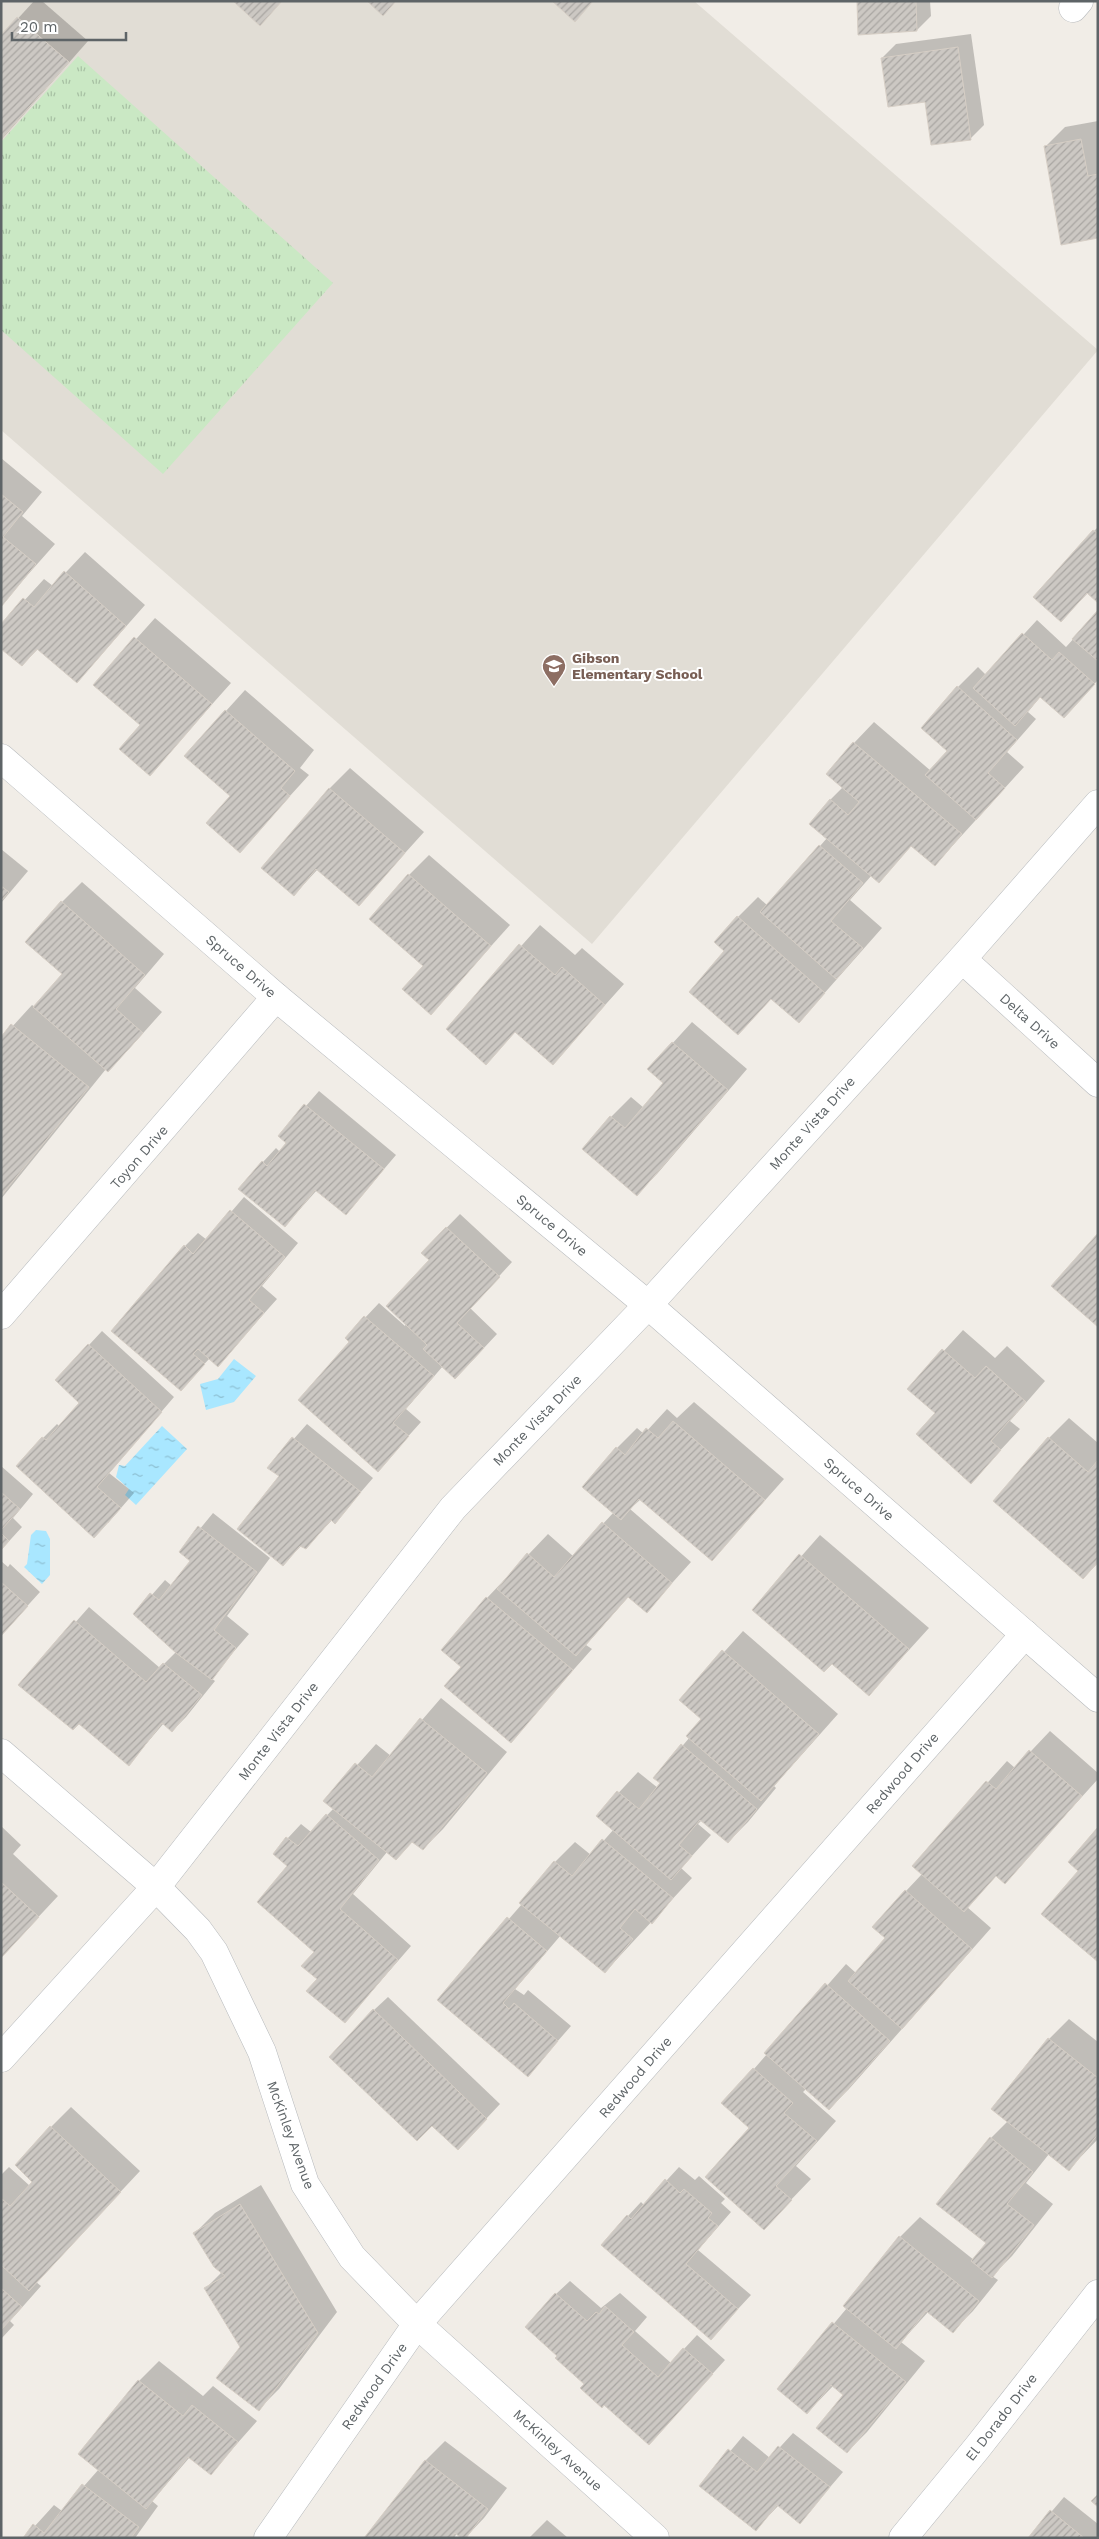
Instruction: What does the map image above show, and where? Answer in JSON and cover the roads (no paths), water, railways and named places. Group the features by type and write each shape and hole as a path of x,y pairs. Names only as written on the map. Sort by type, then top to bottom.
{"street":[{"name":"Spruce Drive","path":"1,758 276,997 648,1305 1098,1698"},
{"name":"Monte Vista Drive","path":"1,2058 156,1887 453,1508 648,1305 962,959 1098,804"},
{"name":"Delta Drive","path":"962,959 1098,1083"},
{"name":"Toyon Drive","path":"1,1316 276,997"},
{"name":"Redwood Drive","path":"268,2538 417,2324 1024,1634"},
{"name":"McKinley Avenue","path":"1,1753 156,1887 198,1930 214,1952 262,2052 305,2184 352,2257 417,2324 656,2538"},
{"name":"El Dorado Drive","path":"903,2538 984,2440 1098,2294"}],"water":[{"path":"234,1359 256,1376 234,1402 206,1410 200,1384 218,1379"},
{"path":"162,1426 187,1449 136,1505 125,1495 129,1489 116,1477 119,1465 125,1466"},
{"path":"36,1530 46,1531 50,1539 50,1575 42,1584 24,1567 27,1564 31,1535"}],"place":[{"name":"Gibson Elementary School","path":"554,687"}]}
